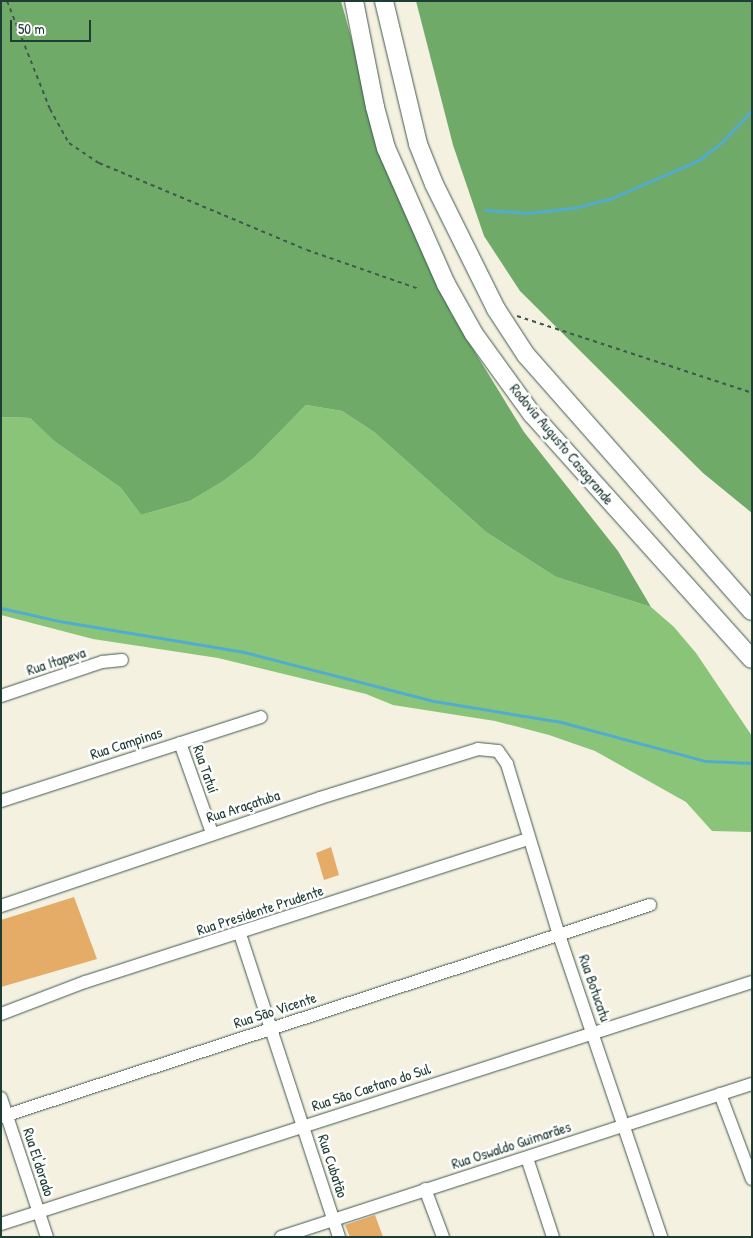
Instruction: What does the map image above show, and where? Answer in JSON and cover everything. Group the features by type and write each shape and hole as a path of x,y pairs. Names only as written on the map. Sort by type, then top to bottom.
{"main road":[{"name":"Rodovia Augusto Casagrande","path":"354,1 375,107 386,148 446,284 474,334 532,414 752,660"},
{"path":"384,1 405,100 434,184 526,356 752,611"}],"street":[{"name":"Rua Itapeva","path":"1,696 102,662 122,660"},
{"name":"Rua Campinas","path":"1,801 261,716"},
{"name":"Rua Tatuí","path":"180,743 212,833"},
{"name":"Rua Araçatuba","path":"1,906 212,833 478,749 498,751"},
{"name":"Rua Botucatu","path":"498,751 507,764 559,935 661,1237"},
{"name":"Rua Presidente Prudente","path":"1,1014 85,982 240,934 529,839"},
{"name":"Rua São Vicente","path":"4,1116 650,905"},
{"name":"Rua Cubatão","path":"240,934 273,1028 339,1237"},
{"name":"Rua São Caetano do Sul","path":"1,1224 752,982"},
{"name":"Rua Oswaldo Guimarães","path":"281,1237 752,1084"},
{"path":"720,1094 752,1179"},
{"name":"Rua El'dorado","path":"1,1098 4,1116 46,1237"},
{"path":"527,1158 553,1237"},
{"path":"425,1190 443,1237"}],"path":[{"path":"6,1 50,110 69,143 99,163 307,250 420,289"},
{"path":"503,310 515,319"},
{"path":"503,310 752,393"}],"green space":[{"path":"1,1 341,1 385,160 451,313 524,432 618,551 651,607 556,577 486,532 374,432 342,411 306,405 254,458 222,482 190,501 141,515 121,488 54,441 30,418 1,417"},
{"path":"416,1 752,1 752,513 703,473 520,291 484,236 453,145"},
{"path":"306,405 342,411 374,432 486,532 556,577 651,607 674,627 696,653 752,736 752,832 712,831 686,802 595,751 549,735 495,721 393,705 366,694 218,658 93,639 1,615 1,417 30,418 54,441 121,488 141,515 190,501 222,482 254,458"}],"building":[{"path":"331,847 339,875 324,880 316,853"},
{"path":"74,897 97,959 1,987 1,920"},
{"path":"375,1215 383,1237 350,1237 345,1225"}],"waterway":[{"path":"485,210 528,213 573,208 610,199 699,160 723,141 752,110"},
{"path":"1,608 59,621 244,652 434,701 561,722 706,761 752,763"}]}
